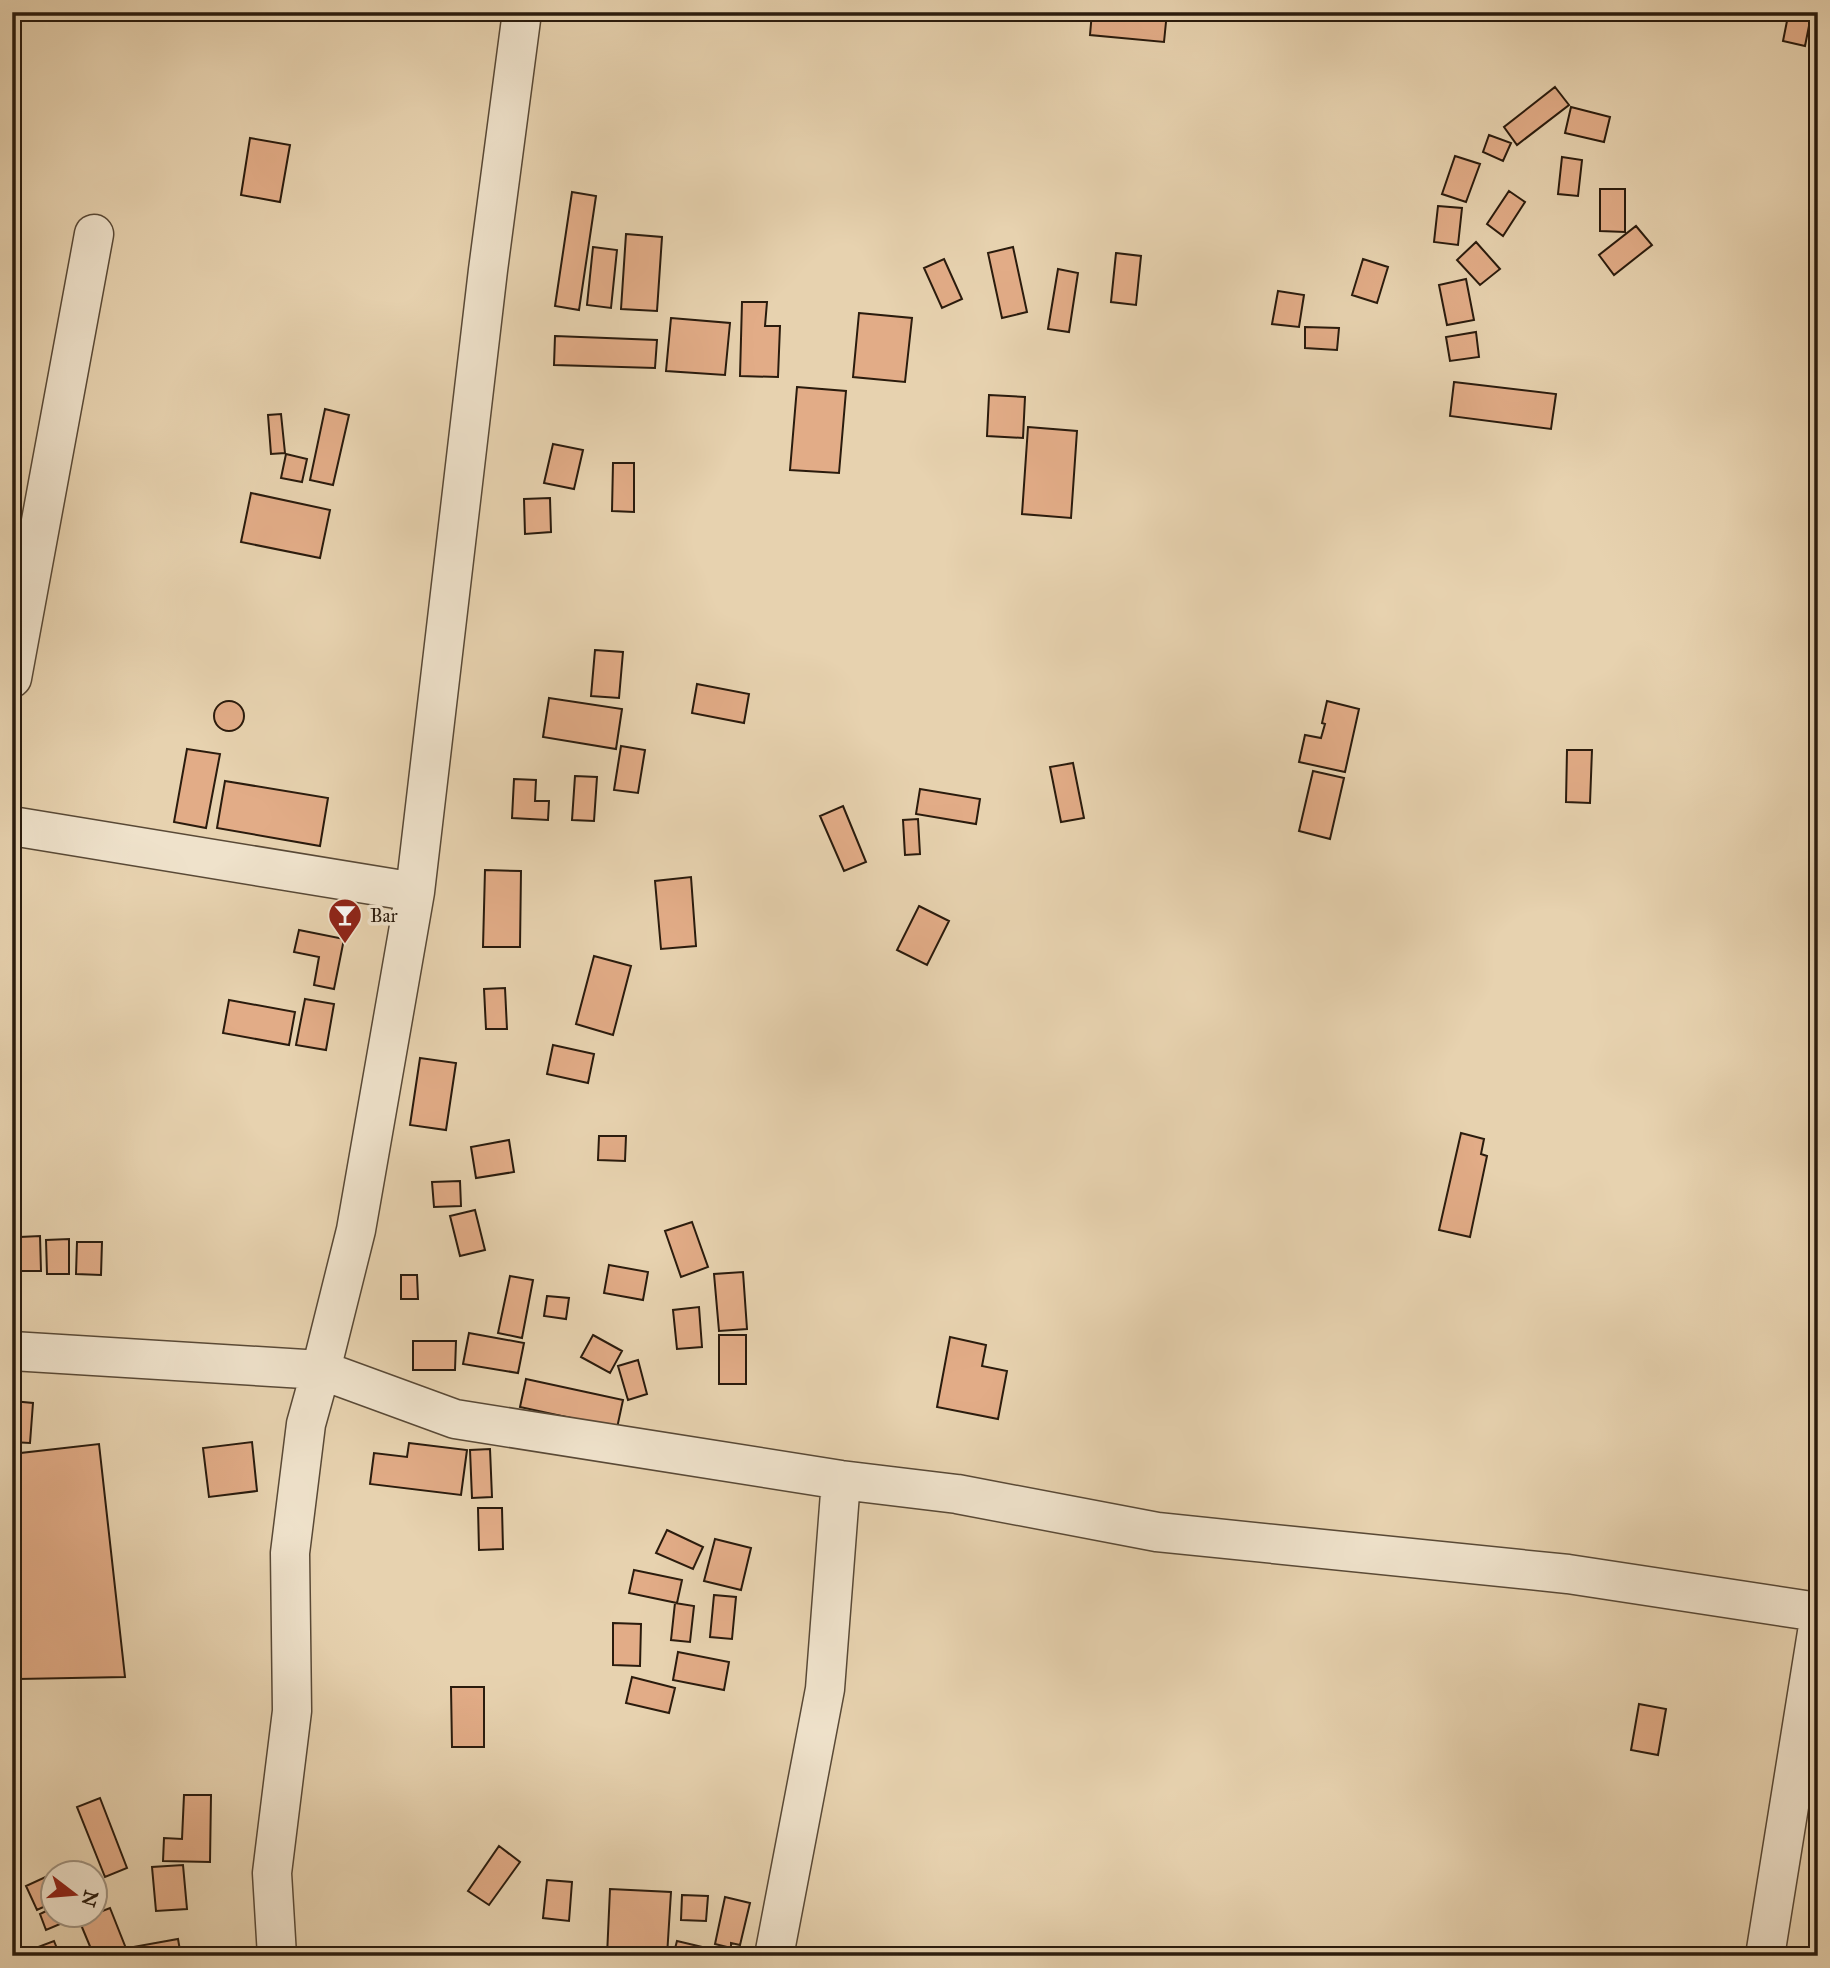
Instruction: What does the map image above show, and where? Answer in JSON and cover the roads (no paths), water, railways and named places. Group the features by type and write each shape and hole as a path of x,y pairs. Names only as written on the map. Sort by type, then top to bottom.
{"street":[{"path":"277,1956 272,1873 292,1711 290,1553 306,1424 356,1230 415,892 488,270 522,12"},
{"path":"12,678 94,234"},
{"path":"12,826 415,892"},
{"path":"12,1351 321,1370 454,1419 841,1480 957,1494 1157,1532 1568,1574 1818,1612"},
{"path":"774,1956 825,1689 841,1480"},
{"path":"1765,1956 1818,1626"}],"place":[{"name":"Bar","path":"345,945"}]}
